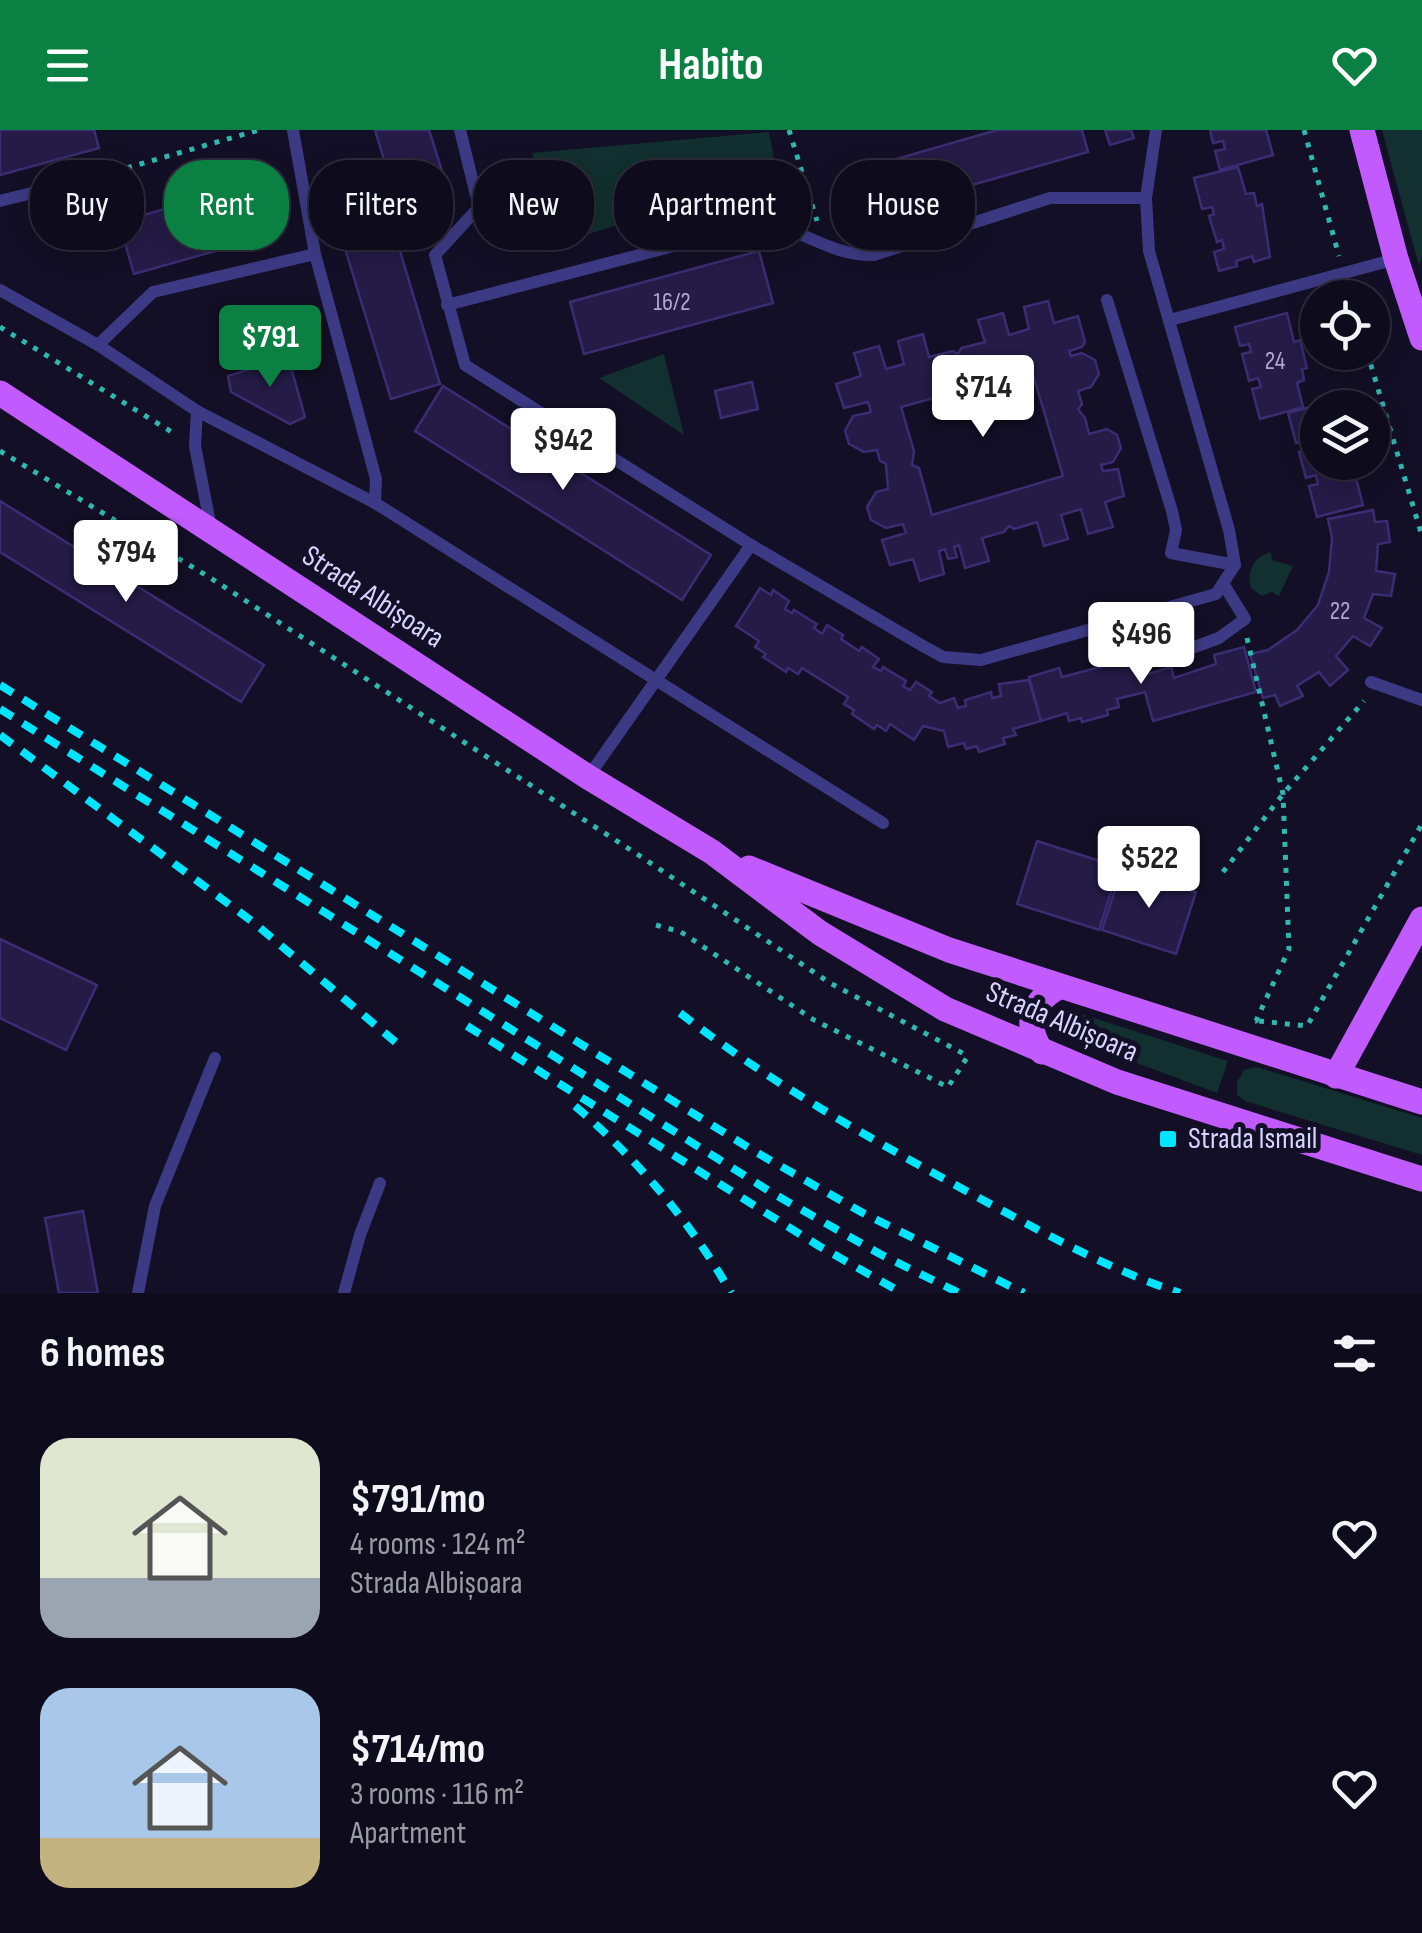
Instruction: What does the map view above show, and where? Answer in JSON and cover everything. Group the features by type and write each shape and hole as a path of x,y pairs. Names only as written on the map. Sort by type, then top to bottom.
{"main road":[{"path":"1362,130 1396,259 1422,338"},
{"name":"Strada Albișoara","path":"0,393 588,777 712,852 820,933 945,1008 1042,1052 1181,1105 1422,1179"},
{"name":"Strada Albișoara","path":"712,852 888,928 1059,987 1422,1102"},
{"path":"1336,1076 1422,919"},
{"path":"1042,1052 1033,1039 1030,1023 1034,1007 1044,995 1059,987"}],"lane":[{"path":"293,130 316,254 376,479 374,503"},
{"path":"460,130 479,207 435,255 465,365 751,546 943,657 962,660 1000,655 1216,594 1235,566 1229,530 1149,251 1146,198 1156,130"},
{"path":"0,202 30,194"},
{"path":"448,305 762,222 776,224 841,252 874,255 1050,198 1146,198"},
{"path":"98,345 153,292 316,254"},
{"path":"1170,320 1396,259"},
{"path":"0,290 98,345 197,412 374,503 883,823"},
{"path":"1107,300 1172,510 1176,530 1171,553 1235,566"},
{"path":"197,412 195,446 211,531"},
{"path":"588,777 751,546"},
{"path":"1181,652 1219,638 1246,619 1224,585"},
{"path":"1370,688 1422,700"},
{"path":"138,1293 156,1206 215,1058"},
{"path":"344,1293 380,1182"}],"path":[{"path":"144,163 259,130"},
{"path":"790,130 799,160"},
{"path":"1304,130 1344,273"},
{"path":"0,327 195,446"},
{"path":"1373,370 1422,536"},
{"path":"0,450 226,588 830,984 968,1056"},
{"path":"1246,619 1248,653 1283,794 1289,950 1252,1020 1308,1026 1422,824"},
{"path":"1223,872 1370,688"},
{"path":"656,924 681,932 846,1038 948,1086 975,1045"}],"green space":[{"path":"1382,130 1422,130 1419,266"},
{"path":"769,132 774,160 614,160 614,226 594,232 594,160 534,160 532,153"},
{"path":"664,355 684,435 599,378"},
{"path":"1271,552 1272,560 1293,566 1279,596 1272,592 1262,596 1251,588 1251,570 1260,557"},
{"path":"1056,1010 1072,1011 1228,1061 1217,1093 1064,1036 1049,1026 1049,1016"},
{"path":"1257,1067 1422,1118 1422,1155 1245,1101 1237,1095 1237,1082 1244,1070"}],"building":[{"path":"0,130 94,130 99,148 55,160 30,160 30,167 0,175"},
{"path":"375,130 429,130 438,160 384,160"},
{"path":"997,130 1082,130 1088,152 975,184 975,160 893,160"},
{"path":"1105,130 1131,130 1134,138 1110,145"},
{"path":"1210,130 1266,130 1273,155 1220,170 1215,151 1225,149 1223,141 1213,143"},
{"path":"1238,167 1246,194 1254,193 1257,206 1262,204 1270,257 1254,262 1252,256 1219,271 1214,252 1224,249 1222,240 1217,242 1209,216 1214,214 1212,207 1202,209 1194,178"},
{"path":"164,209 164,250 219,250 134,274 127,250 144,250 144,215"},
{"path":"345,250 400,250 440,384 391,399"},
{"path":"759,251 773,303 584,354 570,302"},
{"path":"1048,301 1054,323 1078,316 1085,342 1069,351 1071,356 1082,353 1095,360 1099,374 1091,387 1078,391 1082,404 1078,409 1089,434 1107,429 1117,435 1121,448 1113,462 1101,465 1103,471 1118,469 1124,496 1105,502 1113,527 1088,534 1081,509 1061,515 1068,539 1044,546 1037,522 1014,529 1009,526 1004,532 982,538 989,561 965,568 959,545 954,547 957,557 948,559 945,549 939,551 944,574 920,581 913,559 890,565 882,540 906,533 903,524 886,528 871,520 867,507 876,492 888,489 886,464 880,461 877,450 864,452 849,444 845,431 853,416 871,412 868,402 844,408 836,384 861,376 854,353 879,346 886,369 904,364 898,341 923,334 929,357 953,351 958,354 961,348 985,342 978,320 1003,313 1009,335 1029,329 1024,307","holes":["1032,371 1063,476 932,515 919,468 912,465 914,451 901,407"]},
{"path":"1287,313 1294,342 1300,340 1304,380 1297,383 1300,408 1260,419 1252,389 1261,387 1258,378 1249,381 1242,354 1251,352 1249,344 1240,346 1235,327"},
{"path":"288,357 305,417 290,424 231,392 228,376"},
{"path":"752,382 758,409 721,418 715,391"},
{"path":"443,386 711,555 682,600 415,431"},
{"path":"1300,410 1300,442 1296,443 1288,413"},
{"path":"1317,480 1357,480 1363,505 1317,517 1309,486 1318,484"},
{"path":"0,501 264,665 241,702 0,552"},
{"path":"1373,510 1375,522 1387,521 1390,542 1378,544 1376,571 1395,574 1391,596 1373,594 1364,618 1382,628 1370,646 1353,636 1336,656 1348,670 1330,686 1319,672 1297,686 1303,696 1280,706 1275,695 1263,698 1250,654 1268,650 1297,630 1318,605 1329,572 1332,538 1328,519"},
{"path":"760,588 771,595 773,590 789,601 785,609 817,624 814,628 822,634 827,625 859,651 862,647 879,659 873,667 881,671 883,667 906,681 903,686 910,690 916,682 932,692 929,696 940,703 954,698 958,708 966,706 965,700 991,692 992,698 1001,696 999,684 1029,680 1041,721 1013,729 1016,735 1003,738 1005,744 979,752 977,746 966,749 964,743 948,747 944,731 923,726 914,740 890,724 886,731 877,725 874,729 852,714 854,710 844,704 848,697 802,668 798,674 788,668 786,672 763,657 766,654 755,647 759,641 736,626"},
{"path":"1132,647 1141,676 1171,667 1174,678 1216,664 1214,655 1244,647 1256,692 1153,721 1145,692 1117,699 1119,707 1107,710 1108,715 1082,722 1081,718 1069,721 1067,713 1041,721 1029,677 1059,668 1062,677 1104,666 1102,656"},
{"path":"1037,841 1119,867 1099,930 1017,904"},
{"path":"1122,868 1196,892 1176,954 1102,930"},
{"path":"0,939 97,985 66,1050 0,1018"},
{"path":"83,1211 98,1293 59,1293 45,1218"}],"railway":[{"path":"0,685 754,1151 863,1213 1024,1293"},
{"path":"0,709 774,1194 959,1293"},
{"path":"0,735 253,922 399,1045"},
{"path":"680,1013 781,1084 887,1147 1067,1245 1180,1293"},
{"path":"467,1026 819,1246 902,1293"},
{"path":"575,1106 661,1193 731,1293"}],"place":[{"name":"Strada Ismail","path":"1168,1139"}]}
